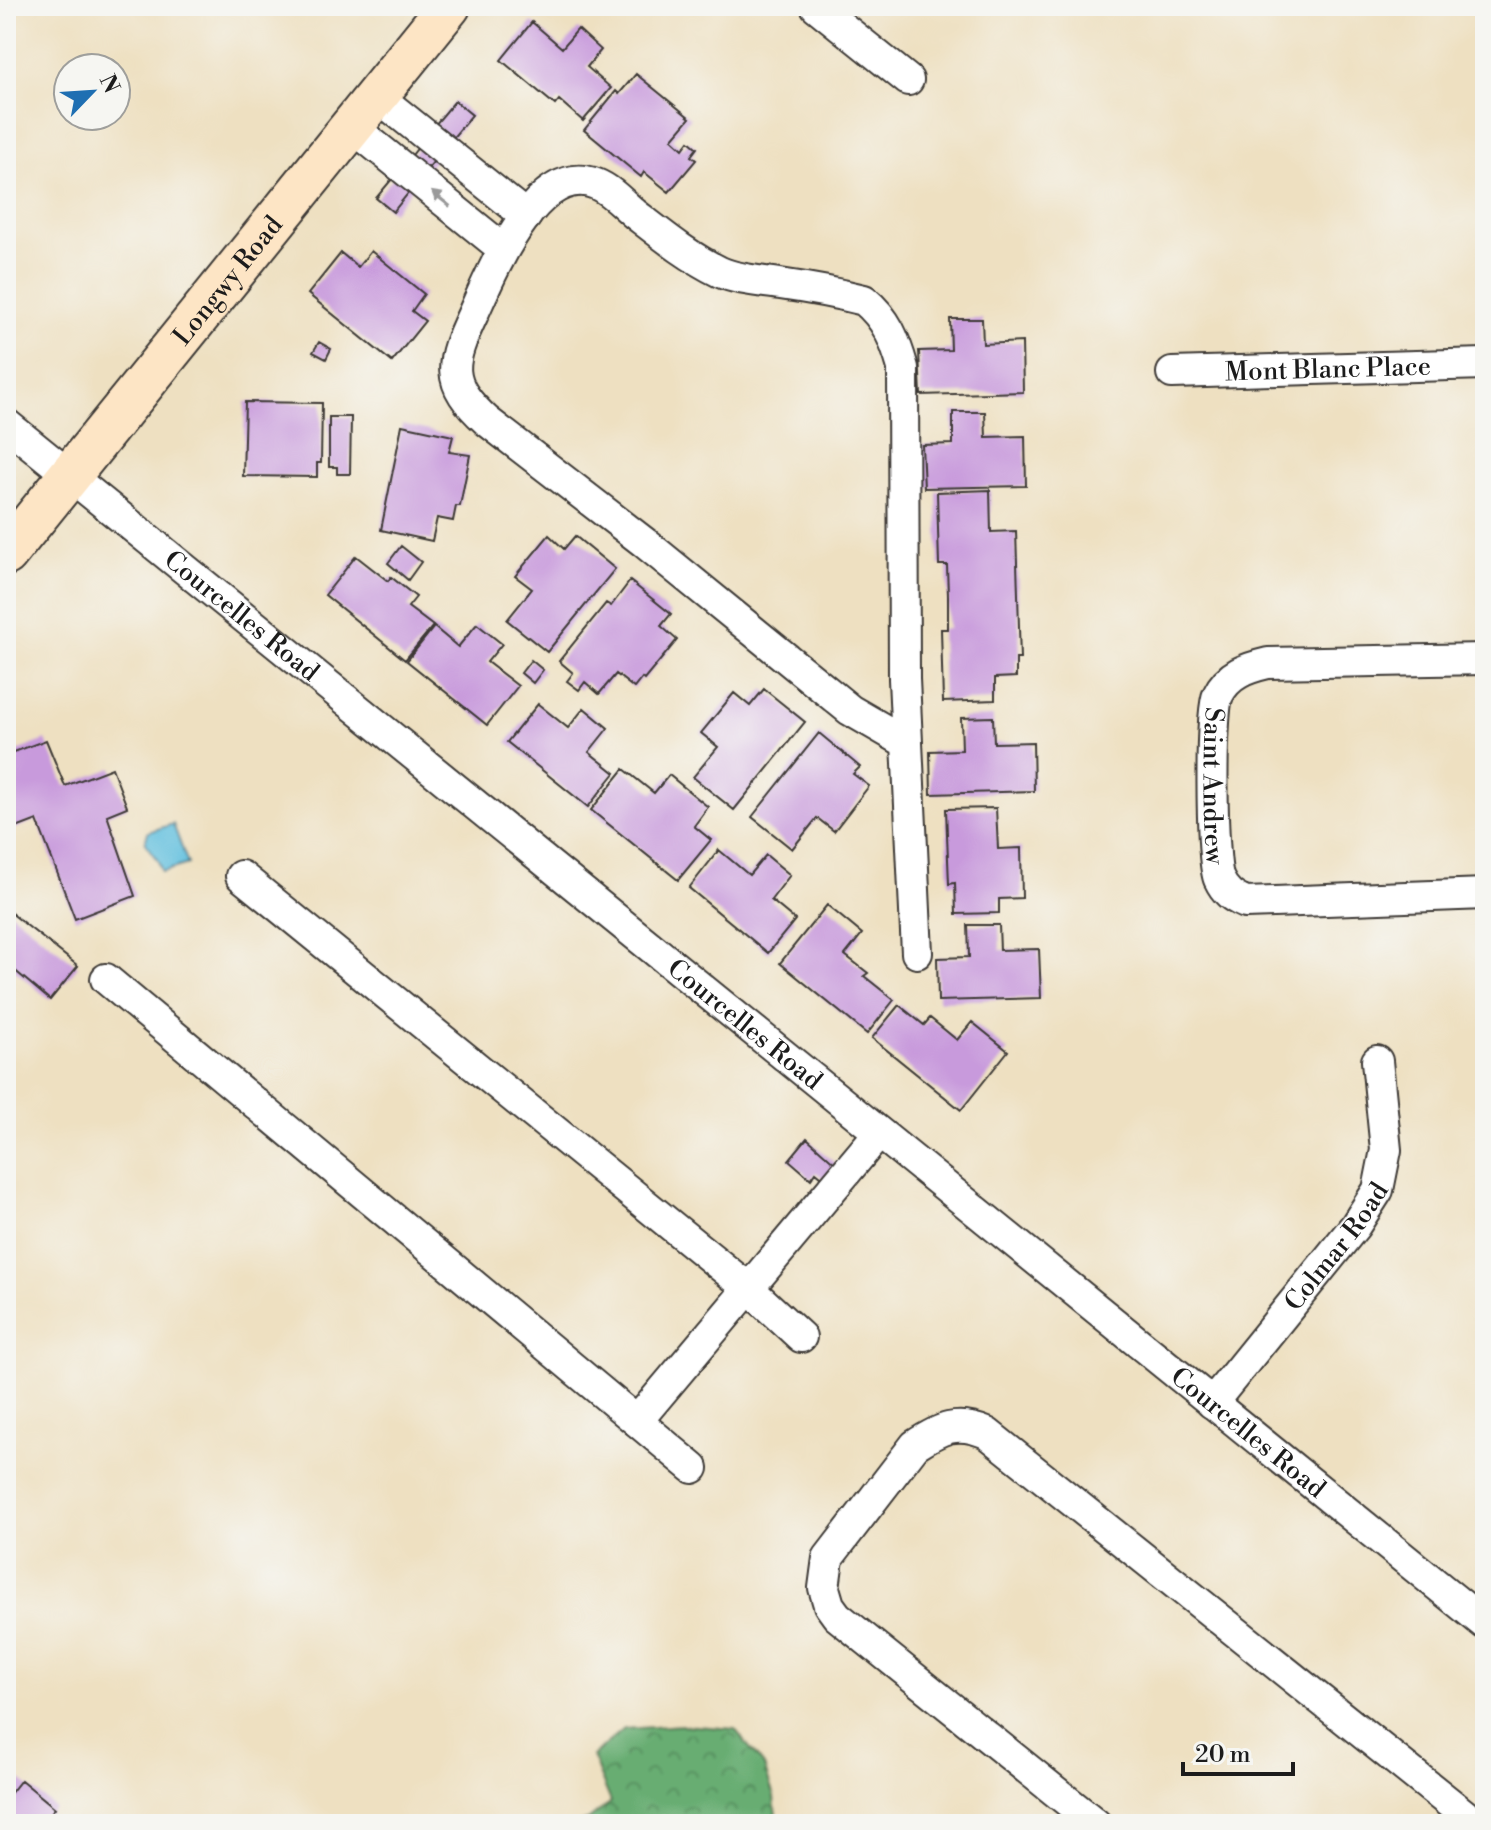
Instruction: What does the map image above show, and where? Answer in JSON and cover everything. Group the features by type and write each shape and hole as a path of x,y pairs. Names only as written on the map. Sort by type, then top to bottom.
{"street":[{"name":"Longwy Road","path":"6,554 449,6"},
{"path":"816,6 908,80"},
{"path":"364,111 526,216"},
{"path":"364,111 502,248"},
{"path":"907,743 850,710 473,408 457,384 455,363 462,338 502,248 526,216 555,188 567,183 586,182 607,191 679,248 722,273 864,300 878,311 896,342 903,368 904,679 917,953"},
{"name":"Mont Blanc Place","path":"1172,373 1485,364"},
{"name":"Courcelles Road","path":"6,424 1485,1624"},
{"name":"Saint Andrew","path":"1485,659 1268,663 1245,669 1230,679 1217,696 1214,839 1218,877 1229,895 1245,903 1485,894"},
{"path":"241,876 748,1288 801,1337"},
{"path":"106,979 693,1468"},
{"name":"Colmar Road","path":"1212,1403 1355,1226 1378,1190 1386,1150 1377,1061"},
{"path":"637,1421 879,1133"},
{"path":"1096,1824 837,1616 829,1605 824,1588 828,1558 915,1445 933,1433 951,1427 970,1426 987,1433 1476,1824"}],"green space":[{"path":"683,1725 735,1729 764,1766 774,1797 777,1824 575,1824 588,1820 611,1802 592,1756 624,1729"}],"water":[{"path":"173,824 188,864 162,872 145,843 148,832"}],"building":[{"path":"532,22 562,48 578,29 601,50 587,67 611,88 583,121 559,100 555,105 501,60"},
{"path":"636,74 690,118 672,139 683,149 689,141 697,148 691,156 696,160 669,192 644,172 641,177 584,130 616,91 619,94"},
{"path":"455,101 472,115 451,140 434,126"},
{"path":"423,141 439,155 425,172 409,159"},
{"path":"397,173 413,187 393,212 376,198"},
{"path":"371,251 424,294 412,311 425,321 392,362 308,294 341,253 358,267"},
{"path":"950,319 982,319 983,344 1022,342 1023,392 921,395 919,351 951,350"},
{"path":"319,342 331,349 326,359 313,352"},
{"path":"245,402 322,403 321,463 317,463 317,477 243,476"},
{"path":"953,412 985,412 986,437 1025,436 1026,486 924,488 922,445 953,444"},
{"path":"329,417 351,417 350,474 337,474 337,467 329,467"},
{"path":"402,425 453,436 449,452 470,455 460,506 456,506 453,521 437,518 432,541 381,530"},
{"path":"990,490 991,532 1016,531 1020,659 1016,659 1016,677 995,678 995,700 943,702 941,629 948,629 948,596 947,565 939,565 937,492"},
{"path":"549,535 564,549 575,536 615,569 547,652 507,620 532,589 515,576"},
{"path":"401,546 421,562 408,580 388,563"},
{"path":"356,556 388,581 391,577 416,597 408,607 433,626 405,660 325,595"},
{"path":"630,581 671,614 661,626 677,640 634,688 616,674 599,694 585,682 579,690 567,681 573,673 559,661 606,603 611,606"},
{"path":"477,624 502,644 487,662 518,686 487,725 407,661 434,627 458,647"},
{"path":"531,660 543,670 533,683 521,673"},
{"path":"764,689 805,722 734,810 693,777 718,747 701,733 734,693 750,706"},
{"path":"538,704 568,728 584,708 608,728 589,752 615,773 588,807 507,742"},
{"path":"993,717 994,743 1033,742 1034,791 931,794 930,751 962,750 961,718"},
{"path":"819,733 860,767 853,774 869,786 834,831 817,818 792,849 752,817"},
{"path":"46,740 65,786 112,768 127,807 107,815 135,896 75,919 37,820 6,832 6,755"},
{"path":"624,769 654,793 669,775 708,807 694,826 711,840 678,880 591,810"},
{"path":"996,808 998,849 1021,848 1022,898 999,899 999,913 956,914 955,883 949,884 946,809"},
{"path":"719,850 749,875 766,855 790,875 771,900 795,920 768,953 689,888"},
{"path":"827,905 862,934 845,955 868,973 864,976 894,1000 867,1034 780,963"},
{"path":"6,909 78,966 50,1000 6,963"},
{"path":"968,925 999,925 1000,950 1039,949 1041,998 938,1001 937,958 969,957"},
{"path":"899,1005 924,1025 930,1018 957,1040 972,1022 1008,1051 961,1110 872,1038"},
{"path":"807,1138 838,1166 826,1180 816,1172 811,1179 789,1160"},
{"path":"21,1780 55,1808 42,1824 6,1824 6,1799"}]}
